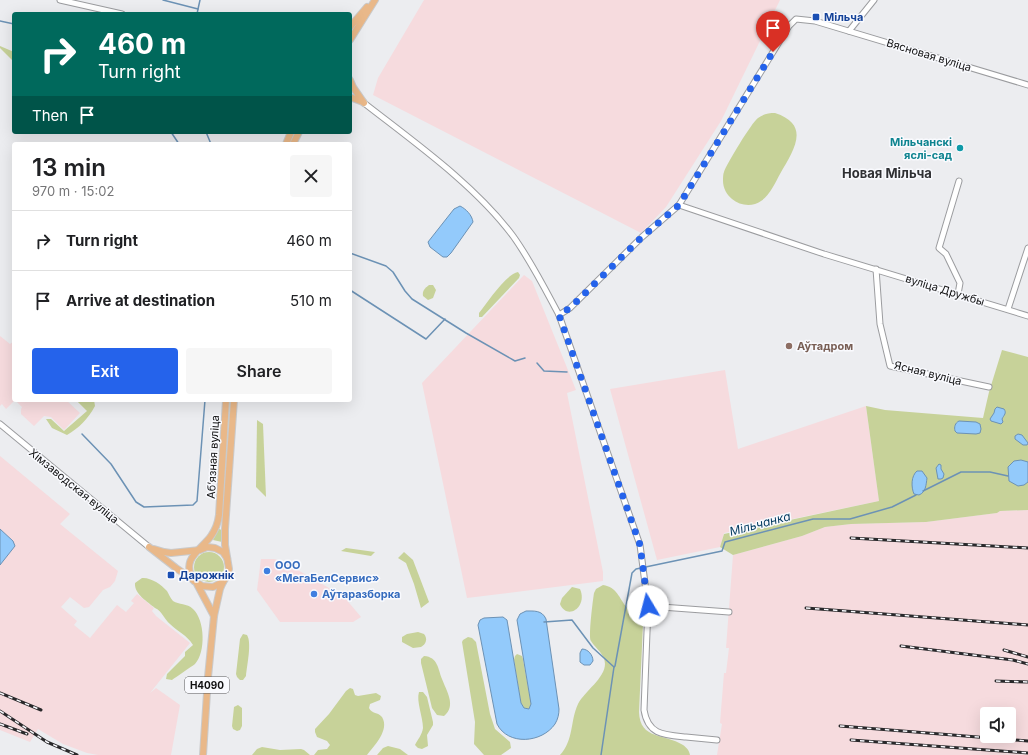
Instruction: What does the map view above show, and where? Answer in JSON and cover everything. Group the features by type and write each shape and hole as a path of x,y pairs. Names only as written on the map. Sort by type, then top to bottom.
{"main road":[{"path":"352,25 374,0"},
{"path":"352,37 374,0"},
{"path":"352,84 364,103"},
{"path":"352,98 364,103"},
{"name":"Абʼязная вуліца","path":"200,550 216,528 220,515 226,402"},
{"name":"Абʼязная вуліца","path":"227,559 225,529 234,402"},
{"path":"149,547 171,553 200,550 207,547 216,548 222,552 227,559"},
{"path":"149,547 196,582 207,587 213,587 223,582"},
{"path":"200,550 191,558 189,564 191,576 196,582 214,616"},
{"name":"Н4090","path":"203,755 214,616 223,582 229,569 227,559"}],"street":[{"path":"60,0 113,12"},
{"path":"849,31 874,0"},
{"name":"Вясновая вуліца","path":"679,205 789,26 796,19 815,21 1028,85"},
{"path":"364,103 458,178 482,200 513,236 527,257 559,315 640,545 648,606 644,710 646,719 650,726 656,731 665,735 717,740"},
{"path":"958,294 960,282 946,254 939,248 959,181"},
{"path":"559,315 570,308 642,237 679,205"},
{"name":"вуліца Дружбы","path":"679,205 862,265 1028,316"},
{"path":"1008,310 1028,248"},
{"name":"Ясная вуліца","path":"876,269 880,324 890,366 989,388"},
{"name":"Хімзаводская вуліца","path":"0,424 149,547"},
{"path":"648,606 729,612"}],"shaded area":[{"path":"424,0 780,0 721,121 666,207 641,233 373,95 378,78"},
{"path":"524,275 532,281 576,390 567,393 603,572 603,581 467,598 422,383"},
{"path":"0,336 10,344 12,342 13,402 6,409 2,404 0,406"},
{"path":"725,370 738,449 866,406 879,501 724,533 720,547 657,560 610,389"},
{"path":"17,402 68,402 80,413 64,430 51,417 44,416 34,426 21,414 22,407"},
{"path":"0,456 70,514 60,524 118,571 115,581 110,587 103,590 89,607 84,608 70,597 61,607 77,621 74,625 90,638 117,605 126,612 134,603 131,601 137,594 154,608 152,611 156,616 190,643 150,693 156,688 180,705 171,755 98,755 87,753 63,744 38,729 30,742 0,730"},
{"path":"1028,510 1028,755 717,755 722,724 720,723 724,673 726,673 729,648 726,648 733,555 802,536 825,527 851,524 926,522 997,513 1000,511"},
{"name":"Аўтаразборка","path":"261,559 274,559 282,561 336,592 345,598 361,617 353,622 280,622 257,590"}],"green space":[{"path":"0,46 12,51 12,60 0,48"},
{"path":"775,113 786,118 793,124 796,132 794,148 767,196 758,203 750,205 739,203 730,197 726,191 723,184 724,172 729,161 755,121 764,115"},
{"path":"518,272 520,275 519,278 482,317 479,317 479,313 502,283"},
{"path":"429,285 433,285 436,290 433,298 428,300 423,296 423,293"},
{"path":"1002,350 1028,357 1028,510 1000,511 997,513 926,522 851,524 825,527 802,536 733,555 720,547 724,534 879,501 866,406 885,410 983,418 989,392"},
{"path":"78,402 94,402 95,406 86,419 67,435 52,428 46,419 51,419 64,431 87,411"},
{"path":"229,402 230,402 223,520 221,520"},
{"path":"257,420 263,424 266,497 256,487"},
{"path":"219,529 222,530 222,542 213,540"},
{"path":"346,548 375,552 371,556 341,551"},
{"path":"209,552 220,556 224,567 220,578 209,582 198,578 194,567 198,556"},
{"path":"404,552 413,560 429,602 421,608 406,563 398,558"},
{"path":"142,578 152,580 162,586 173,601 191,607 197,614 200,621 203,636 199,659 195,664 172,680 166,679 167,674 185,656 185,652 193,645 168,622 159,611 139,594 135,587 135,583"},
{"path":"603,585 612,588 629,610 642,619 640,721 648,732 676,741 688,749 690,755 560,755 568,743 578,704 602,674 604,669 604,657 590,638 594,593 596,589"},
{"path":"572,587 580,589 582,596 581,601 576,610 567,611 563,609 560,604 562,598"},
{"path":"418,632 424,634 426,638 425,643 421,647 413,648 402,642 402,637 407,634"},
{"path":"243,634 247,635 249,649 246,676 243,680 240,680 236,674 240,639"},
{"path":"468,637 472,638 476,642 490,714 495,729 510,742 511,748 501,755 484,755 474,744 475,722 462,642"},
{"path":"517,654 522,656 523,659 531,704 529,709 524,708 521,703 514,660"},
{"path":"424,656 429,657 437,664 448,693 450,708 444,716 437,715 432,708 421,663 421,659"},
{"path":"350,688 353,689 355,695 358,696 376,693 381,696 380,700 370,704 369,708 380,715 384,722 383,732 380,738 367,755 314,755 318,750 327,749 330,745 327,741 317,737 315,729"},
{"path":"419,692 423,692 427,697 433,722 433,725 427,735 428,746 422,749 415,745 423,728 418,700"},
{"path":"238,705 242,708 242,726 240,730 237,731 233,729 232,726 234,707"},
{"path":"388,746 400,749 408,755 377,755 383,748"},
{"path":"262,747 280,750 301,749 310,755 252,755 257,749"}],"water":[{"path":"460,206 468,212 473,222 451,253 447,257 443,257 430,247 428,242 454,209"},
{"path":"997,407 1004,409 1005,412 1002,419 1003,422 1001,424 991,421 990,419"},
{"path":"959,421 976,422 980,424 980,433 957,433 955,431 955,427"},
{"path":"1018,434 1022,435 1028,443 1027,445 1023,445 1015,439 1015,436"},
{"path":"1021,460 1028,462 1028,482 1024,485 1018,486 1009,481 1008,467 1014,461"},
{"path":"939,464 941,465 941,469 944,474 943,478 941,479 938,479 936,468"},
{"path":"917,471 922,471 927,478 926,486 919,495 914,494 912,488 913,479"},
{"path":"0,529 13,541 15,546 0,565"},
{"path":"526,611 535,611 540,613 546,619 559,709 555,724 542,735 534,738 517,739 502,731 497,724 478,625 480,620 484,618 503,617 507,620 521,703 524,708 529,709 531,704 517,620 520,614"},
{"path":"582,649 588,651 592,657 593,661 590,665 584,665 580,662 580,653"}],"waterway":[{"path":"163,0 198,9 200,0"},
{"path":"0,21 12,24"},
{"path":"172,134 178,142"},
{"path":"207,134 210,142"},
{"path":"352,254 386,266 393,272 412,299 466,333 515,361 525,358"},
{"path":"352,291 426,339 445,319"},
{"path":"537,363 544,371 567,372"},
{"path":"82,434 111,464 136,502 144,507 193,505 197,501 205,402"},
{"name":"Мільчанка","path":"923,491 961,472 990,472 1008,476"},
{"name":"Мільчанка","path":"601,755 614,667 632,573 636,569 722,551 725,542 813,519 850,519 892,507 916,495"},
{"path":"544,622 572,620 593,648 614,667"}],"railway":[{"path":"851,538 1028,548"},
{"path":"806,608 1028,625"},
{"path":"901,646 1013,660 1028,664"},
{"path":"1004,650 1028,657"},
{"path":"996,681 1028,682"},
{"path":"0,693 41,710"},
{"path":"0,711 47,742 77,755"},
{"path":"0,724 27,734"},
{"path":"840,726 1028,741"},
{"path":"851,740 1028,753"}],"place":[{"name":"Мільча","path":"816,17"},
{"name":"Мільчанскі яслі-сад","path":"960,148"},
{"name":"Аўтадром","path":"789,346"},
{"name":"ООО «МегаБелСервис»","path":"267,571"},
{"name":"Дарожнік","path":"171,575"},
{"name":"Аўтаразборка","path":"314,594"}],"district":[{"name":"Новая Мільча","path":"887,173"}],"route":[{"path":"648,606 640,545 559,315 570,308 642,237 679,205 773,52"}]}
